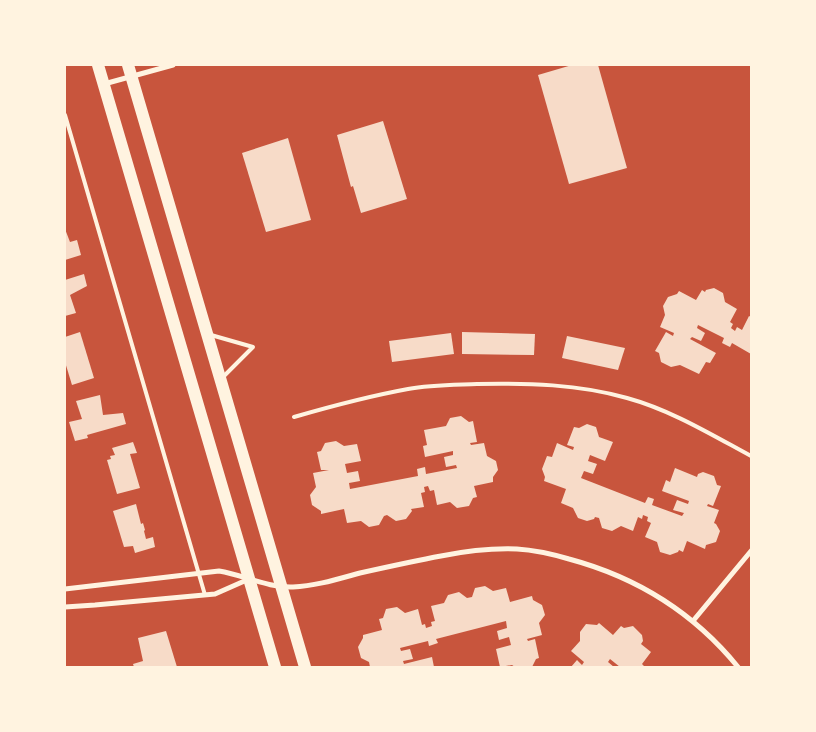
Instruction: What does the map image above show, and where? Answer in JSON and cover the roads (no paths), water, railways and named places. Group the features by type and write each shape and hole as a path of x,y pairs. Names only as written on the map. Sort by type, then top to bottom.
{"main road":[{"path":"98,65 275,667"},
{"path":"130,71 305,667"}],"street":[{"path":"103,84 130,71 173,65"},
{"path":"65,589 219,572 236,574 281,586 314,585 442,555 485,550 518,550 551,554 584,563 614,573 648,590 675,606 693,621 738,667"},
{"path":"693,621 751,551"},
{"path":"65,607 94,606 214,594 249,579"}],"lane":[{"path":"65,115 205,594"},
{"path":"207,334 253,347 220,379"},
{"path":"294,417 345,402 410,388 459,384 517,383 559,385 590,389 636,401 666,413 751,456"}]}
